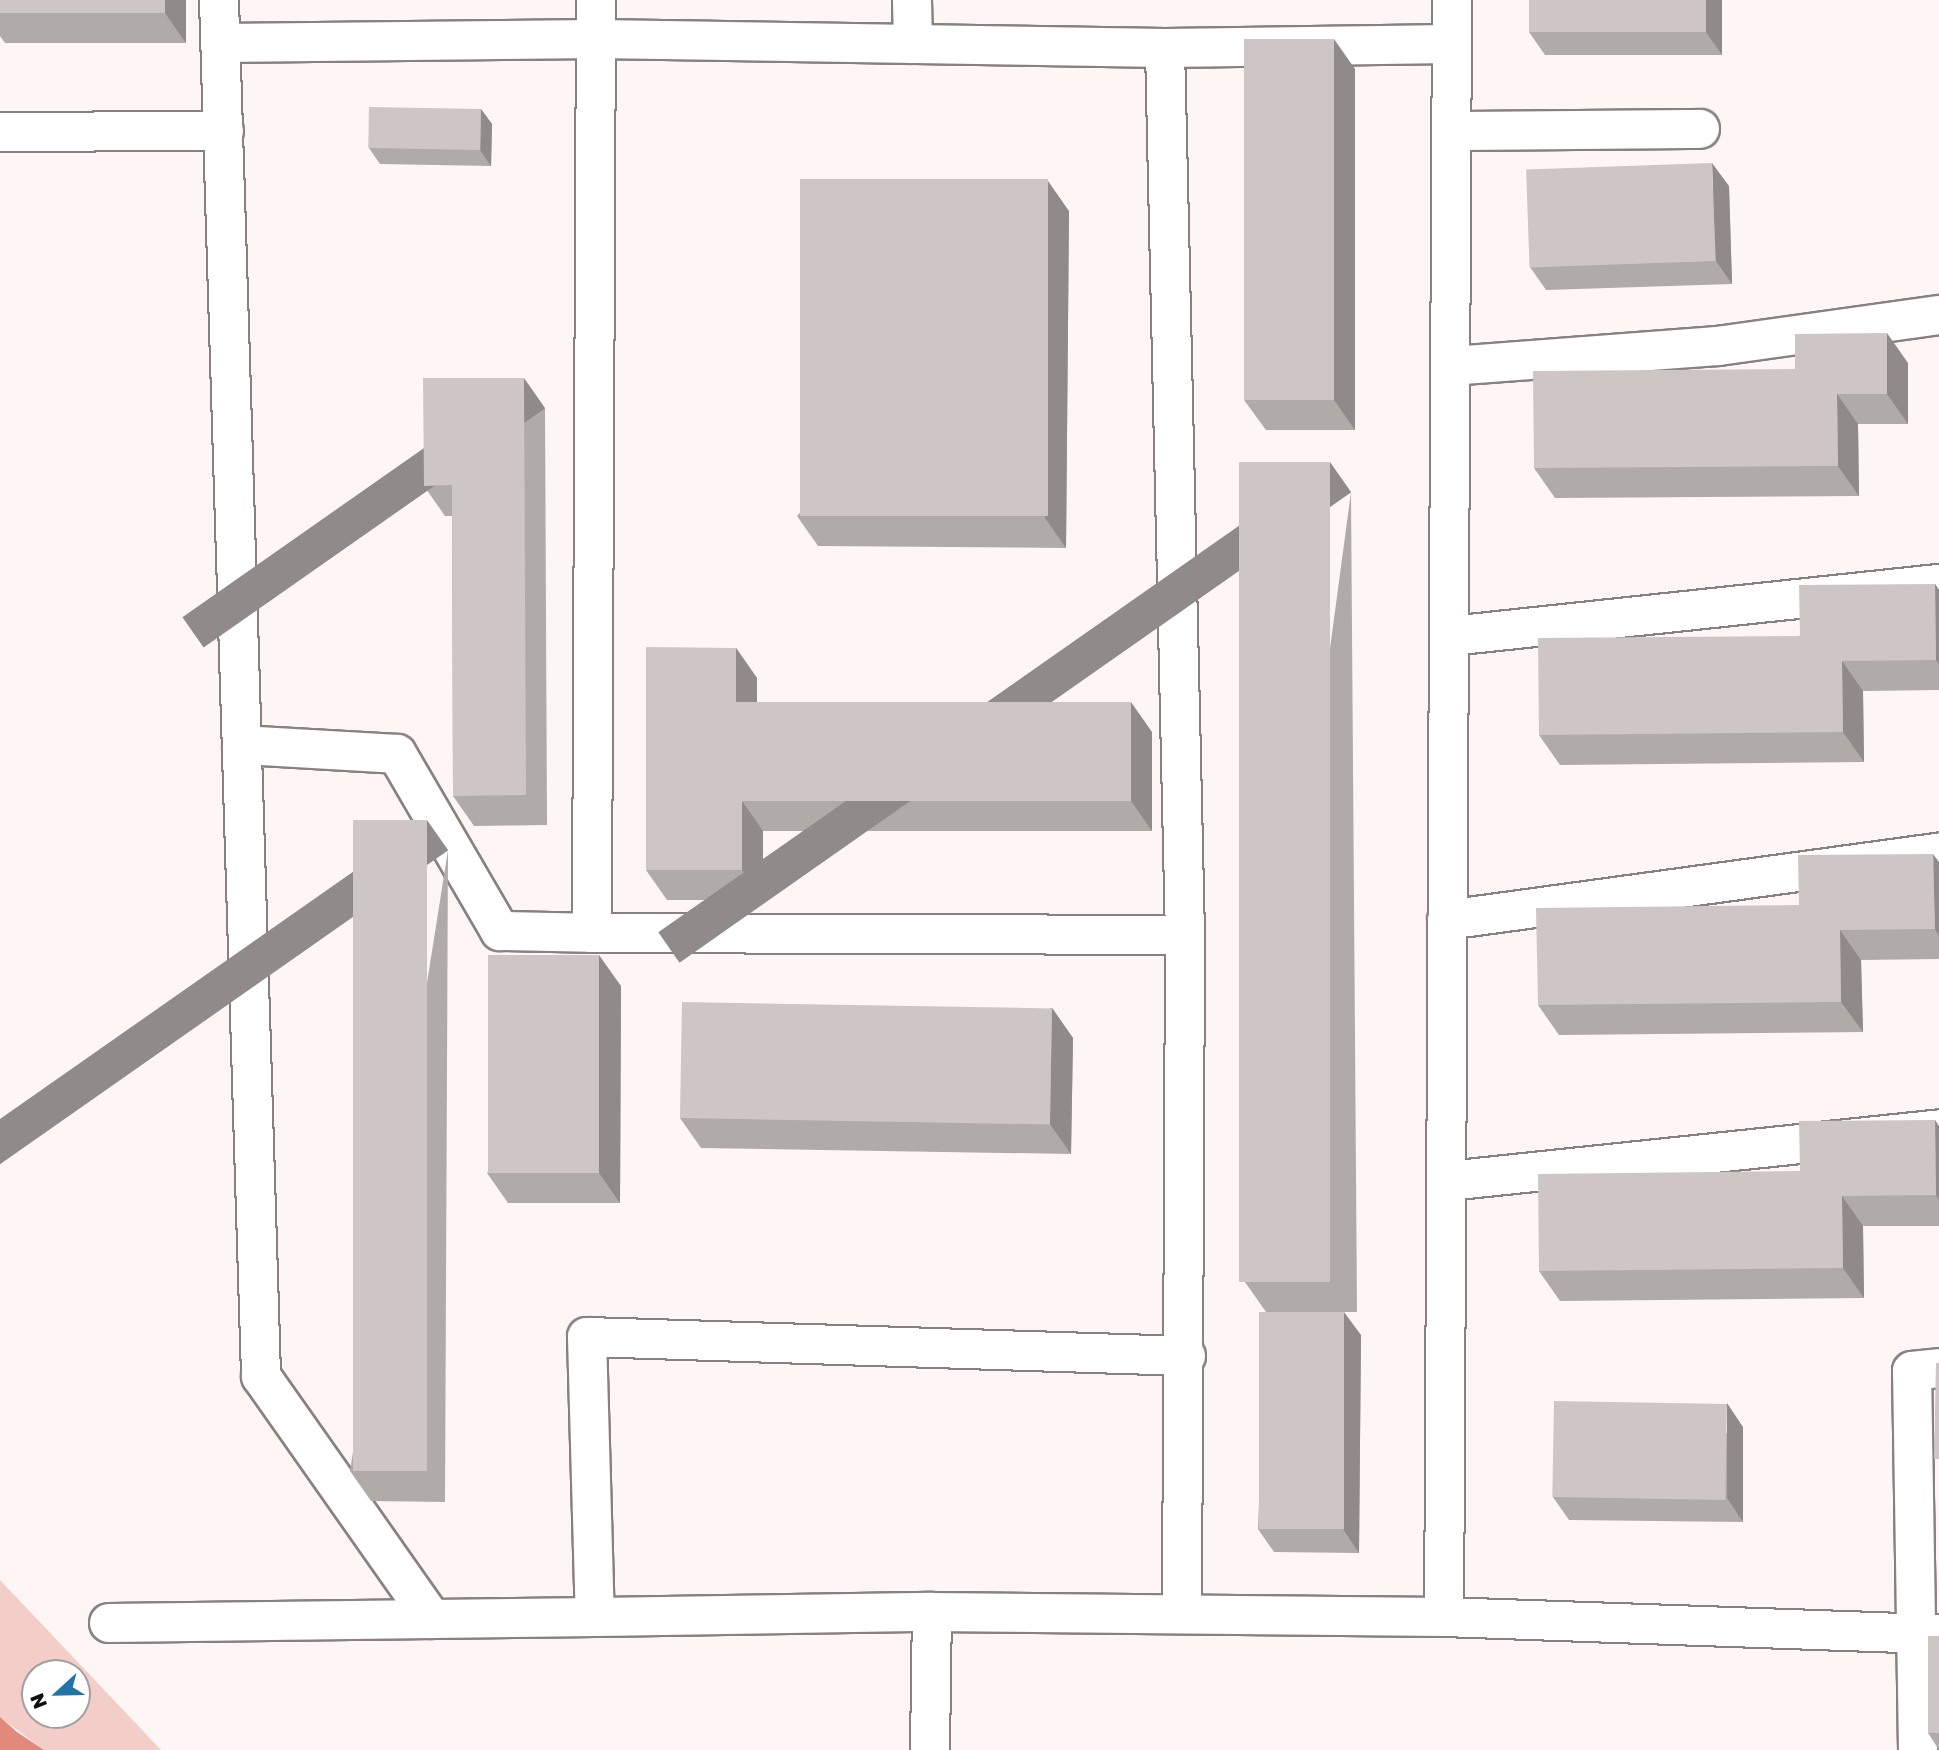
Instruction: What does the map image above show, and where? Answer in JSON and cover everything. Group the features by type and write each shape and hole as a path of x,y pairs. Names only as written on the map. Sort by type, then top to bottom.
{"lane":[{"path":"219,0 261,1376 432,1619"},
{"path":"592,933 596,0"},
{"path":"912,0 913,44"},
{"path":"1444,1617 1451,636 1452,0"},
{"path":"221,43 596,39 1165,48 1451,44"},
{"path":"1165,48 1185,935 1186,1356 1182,1613"},
{"path":"1453,131 1700,129"},
{"path":"0,132 224,131"},
{"path":"1452,366 1718,346 1939,315"},
{"path":"1451,636 1939,584"},
{"path":"242,745 397,754 500,931 1185,935"},
{"path":"1447,920 1939,853"},
{"path":"1448,1181 1939,1129"},
{"path":"595,1617 587,1336 1186,1356"},
{"path":"1918,1750 1927,1635 1912,1371 1939,1368"},
{"path":"109,1623 932,1612 1182,1613 1444,1617 1927,1635"},
{"path":"930,1750 932,1612"}],"shaded area":[{"path":"0,1580 75,1659 21,1659 21,1729 91,1729 91,1676 161,1750 44,1750 0,1717"},
{"path":"0,1717 17,1732 44,1750 0,1750"}],"building":[{"path":"0,0 165,0 165,13 0,13"},
{"path":"1529,0 1706,0 1706,32 1529,32"},
{"path":"1244,39 1334,39 1334,400 1244,400"},
{"path":"369,107 481,109 480,150 368,148"},
{"path":"1712,163 1715,261 1530,267 1526,169"},
{"path":"800,179 1048,179 1048,516 800,516"},
{"path":"1887,333 1887,394 1837,394 1838,466 1534,468 1533,371 1795,369 1795,334"},
{"path":"423,378 524,378 526,795 453,796 452,485 424,486"},
{"path":"1239,462 1330,462 1330,1282 1239,1282"},
{"path":"1935,584 1936,660 1842,661 1843,732 1539,735 1538,638 1800,636 1799,585"},
{"path":"646,647 736,648 736,702 1131,702 1131,801 742,801 742,870 646,870"},
{"path":"353,820 427,820 427,1471 353,1471"},
{"path":"1933,854 1935,929 1840,930 1841,1002 1538,1005 1536,908 1799,905 1798,855"},
{"path":"488,955 599,955 599,1173 488,1173"},
{"path":"682,1002 1052,1008 1050,1124 680,1118"},
{"path":"1935,1120 1936,1195 1842,1196 1843,1268 1539,1271 1538,1174 1800,1171 1799,1121"},
{"path":"1259,1312 1344,1312 1344,1529 1259,1529"},
{"path":"1936,1363 1939,1363 1939,1459 1934,1459"},
{"path":"1554,1401 1727,1404 1725,1500 1552,1497"},
{"path":"1928,1636 1939,1636 1939,1733 1928,1733"}]}
